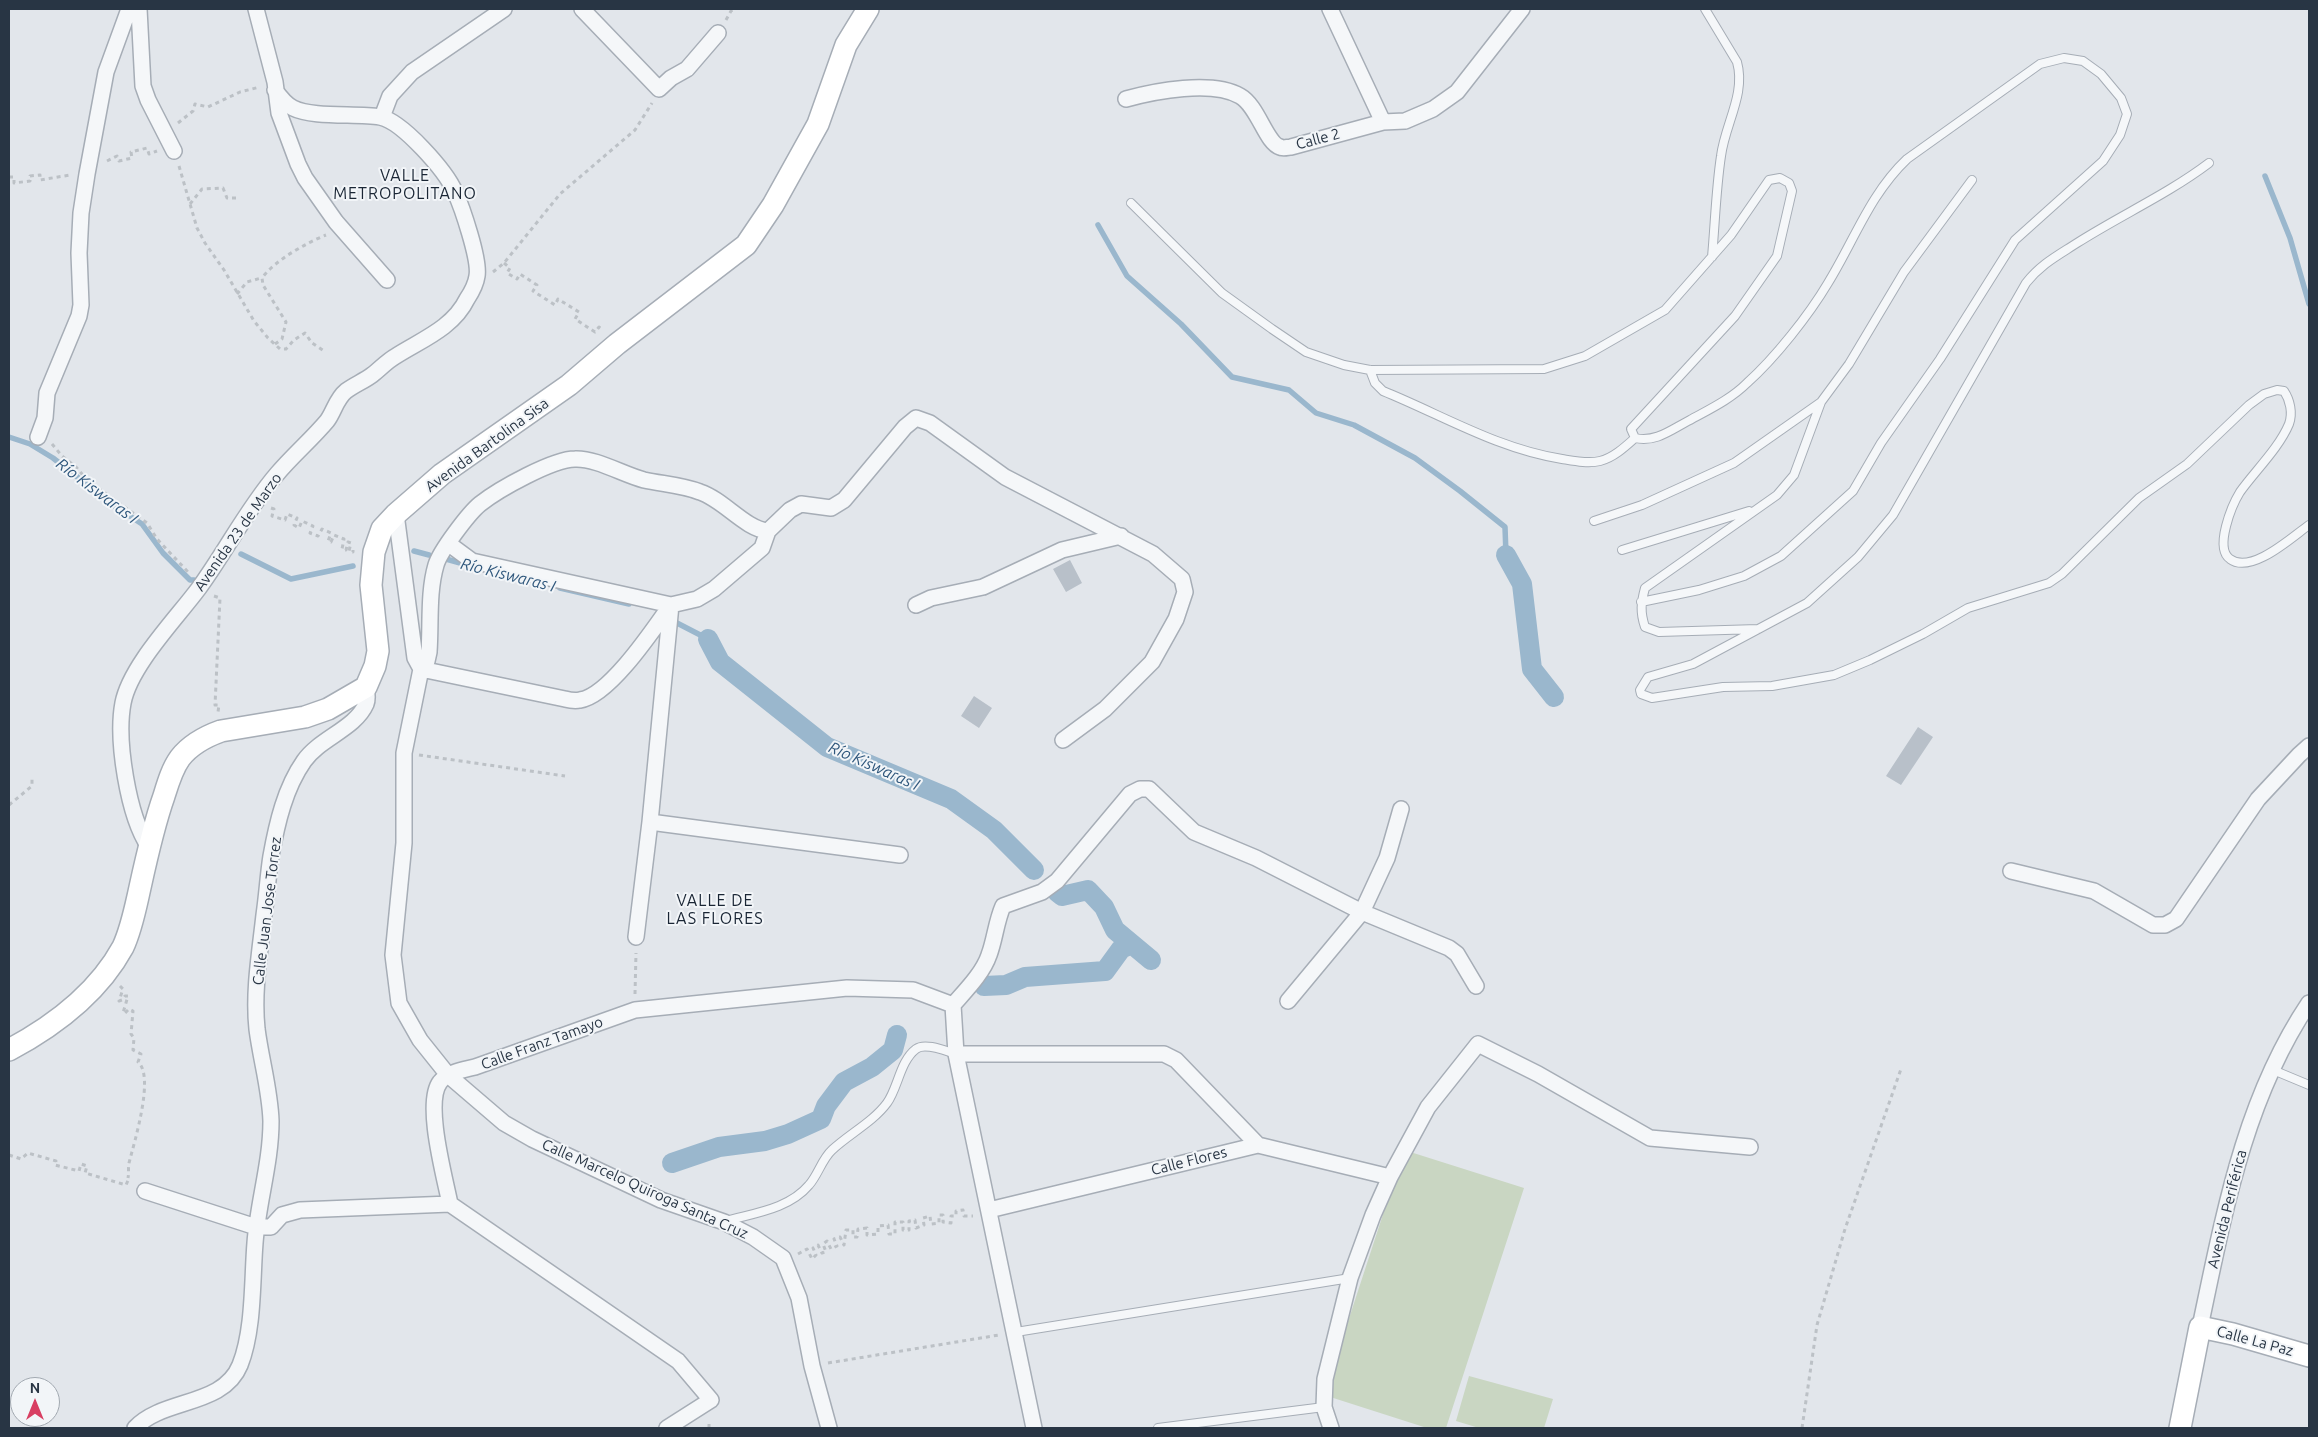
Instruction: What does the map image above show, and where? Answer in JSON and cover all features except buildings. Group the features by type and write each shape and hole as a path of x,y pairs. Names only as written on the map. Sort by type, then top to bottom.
{"street":[{"path":"38,437 45,418 48,393 79,316 81,305 81,212 86,174 106,72 129,9"},
{"path":"139,9 141,76 148,100 168,145"},
{"path":"256,9 275,86 279,113 298,164 319,200 387,280"},
{"path":"382,117 390,96 412,72 504,9"},
{"path":"582,9 659,89 671,78 687,69 718,33"},
{"name":"Avenida Bartolina Sisa","path":"366,687 375,666 378,651 371,585 374,552 382,529 396,514 442,474 570,385 617,344 746,245 773,205 818,124 846,45 868,9"},
{"path":"1330,9 1383,122 1405,121 1432,109 1457,92 1522,9"},
{"path":"275,86 287,104 301,111 382,117 408,135 423,149 448,179 455,192 468,231 478,275"},
{"name":"Calle 2","path":"1126,99 1183,88 1219,90 1240,96 1252,107 1272,142 1281,148 1291,147 1383,122"},
{"name":"Avenida 23 de Marzo","path":"149,847 140,833 137,824 124,762 123,702 133,678 200,586 272,481 327,421 344,393 393,358 446,326 466,302 478,275"},
{"path":"449,544 472,561 671,605 697,599 714,589 762,548 768,531 790,510 801,504 831,508 844,500 905,427 916,418 930,423 1005,477 1153,554 1182,578 1185,592 1176,619 1152,662 1105,709 1063,740"},
{"path":"671,605 623,669 594,694 581,700 564,699 421,669 427,661 429,652 435,570 437,563 449,544 479,505 498,492 562,460 577,458 643,479 700,492 718,500 758,530 768,531"},
{"name":"Calle Marcelo Quiroga Santa Cruz","path":"396,514 415,658 421,669 404,753 404,844 393,955 399,1004 420,1040 448,1075 504,1123 532,1139 661,1200 724,1222 753,1237 783,1258 799,1298 812,1366 829,1428"},
{"path":"916,605 931,598 983,588 1062,550 1121,536"},
{"path":"636,936 650,822 671,605"},
{"path":"9,1050 32,1038 83,998 104,976 124,946 159,810 174,768 190,748 210,735 221,731 280,723 328,709 366,687"},
{"name":"Calle Juan Jose Torrez","path":"134,1428 157,1412 194,1400 224,1386 240,1366 248,1336 256,1227 270,1148 268,1094 257,1028 257,972 271,856 282,807 293,781 305,760 315,748 361,712 367,702 366,687"},
{"path":"2011,871 2094,891 2153,925 2166,925 2176,919 2258,799 2309,746"},
{"path":"1034,1428 1016,1332 956,1054 953,1005 977,976 989,956 998,919 1004,906 1042,892 1057,881 1130,794 1140,789 1149,789 1194,832 1256,858 1362,912 1449,948 1457,954 1476,986"},
{"path":"1288,1001 1362,912 1387,858 1400,809"},
{"path":"650,822 900,855"},
{"name":"Calle Franz Tamayo","path":"448,1075 635,1010 847,988 913,990 953,1005"},
{"name":"Avenida Periférica","path":"2180,1428 2231,1181 2252,1115 2297,1021 2309,1003"},
{"path":"1331,1428 1324,1407 1325,1379 1350,1278 1372,1215 1390,1177 1428,1107 1478,1044 1538,1074 1650,1138 1750,1147"},
{"path":"956,1054 1164,1054 1176,1060 1258,1145"},
{"path":"448,1075 440,1083 434,1095 434,1118 450,1204"},
{"name":"Calle Flores","path":"988,1206 1258,1145 1390,1177"},
{"path":"145,1191 256,1227 271,1227 282,1215 300,1210 450,1204 678,1360 711,1400 667,1428"},
{"name":"Calle La Paz","path":"2200,1327 2233,1334 2309,1356"}],"lane":[{"path":"1705,9 1737,62 1740,71 1740,90 1721,156 1712,257"},
{"path":"1635,438 1646,441 1659,437 1721,403 1748,383 1793,332 1828,283 1874,197 1890,175 1907,159 2040,64 2064,58 2083,61 2102,74 2122,98 2127,114 2120,135 2103,161 2015,240 1940,360 1881,443 1853,491 1781,556 1744,576 1699,590 1641,602"},
{"path":"2210,163 2178,187 2114,221 2038,268 2026,283 1893,515 1858,558 1807,603 1693,664 1648,677 1640,690 1641,694 1652,698 1722,687 1772,686 1834,675 1908,641 1968,608 2049,583 2062,574 2139,498 2187,464 2249,405 2264,394 2277,390 2284,391 2289,400 2289,423 2239,494 2224,529 2223,545 2226,555 2230,560 2244,564 2258,560 2309,525"},
{"path":"1131,203 1222,294 1306,352 1344,365 1370,370 1544,369 1585,356 1665,310 1731,236 1769,180 1780,178 1789,182 1792,191 1777,256 1735,316 1672,387 1631,429 1635,438"},
{"path":"1760,629 1659,632 1645,627 1641,614 1641,602 1645,588 1777,495 1794,475 1821,402 1849,364 1904,272 1972,180"},
{"path":"1370,370 1375,383 1383,391 1490,439 1540,456 1578,462 1600,462 1615,454 1635,438"},
{"path":"1594,522 1651,501 1734,463 1821,402"},
{"path":"1622,550 1757,509"},
{"path":"724,1222 777,1207 793,1200 809,1186 830,1152 888,1102 910,1055 916,1048 922,1046 956,1054"},
{"path":"2273,1070 2309,1085"},
{"path":"1016,1332 1350,1278"},
{"path":"1158,1428 1324,1407"}],"path":[{"path":"106,168 104,162 117,156 119,161 132,158 132,152 147,148 149,154 168,145 180,120 193,112 195,104 208,107 240,92 275,86"},
{"path":"478,275 491,273 504,263 560,194 635,130 659,89"},
{"path":"168,145 197,228 254,321 280,349 286,349 294,340 307,334 312,343 324,351"},
{"path":"9,177 14,177 14,183 30,181 30,176 40,175 40,180 71,175"},
{"path":"190,204 202,189 223,188 226,190 227,198 238,198"},
{"path":"237,294 247,282 262,278 268,270 306,244 340,227"},
{"path":"504,263 510,268 507,273 517,279 520,274 537,285 534,291 555,305 558,299 579,312 575,319 595,332 599,327 602,329 599,337 605,332"},
{"path":"262,278 263,285 286,322 282,339 274,344"},
{"path":"38,437 55,445 62,456 88,480 147,523 157,539 195,578"},
{"path":"271,508 274,509 272,516 285,520 287,514 297,518 294,525 299,528 302,521 313,526 310,533 318,536 322,529 331,533 328,541 331,542 334,535 344,539 342,548 346,550 348,542 351,543 349,551 353,552 354,544 357,545"},
{"path":"206,593 220,598 215,705 218,705 218,718"},
{"path":"404,753 565,776"},
{"path":"9,805 32,786 32,777"},
{"path":"635,1010 636,936"},
{"path":"9,1155 21,1159 28,1153 56,1161 55,1165 79,1172 81,1164 87,1166 85,1173 126,1185 129,1163 138,1128 145,1078 143,1067 138,1062 141,1054 133,1050 134,1038 130,1034 133,1010 129,1009 122,1013 128,996 118,1001 123,990 122,987 114,987"},
{"path":"1802,1428 1817,1324 1845,1229 1901,1069"},
{"path":"128,1178 134,1180 132,1187 145,1191"},
{"path":"786,1265 799,1259 797,1255 807,1249 812,1258 816,1255 813,1248 818,1245 822,1253 826,1252 823,1244 827,1241 831,1249 837,1246 834,1239 840,1237 844,1245 846,1230 853,1230 853,1237 857,1237 858,1229 867,1228 868,1235 878,1234 878,1226 888,1225 889,1234 895,1234 895,1222 903,1222 904,1230 909,1230 909,1221 915,1220 916,1228 924,1225 923,1218 930,1216 930,1224 940,1223 939,1214 944,1215 944,1222 951,1222 951,1216 956,1216 956,1211 963,1210 964,1216 974,1216 988,1206"},
{"path":"812,1366 1016,1332"}],"green space":[{"path":"1404,1150 1524,1188 1446,1428 1427,1428 1324,1395"},
{"path":"1469,1376 1553,1399 1544,1428 1479,1428 1456,1421"}],"waterway":[{"path":"2265,176 2290,238 2309,304"},
{"path":"1098,225 1127,276 1181,324 1232,377 1289,390 1316,413 1354,425 1415,458 1505,527 1506,555"},
{"name":"Río Kiswaras I","path":"9,437 30,444 53,458 113,505 142,524 163,553 190,580 194,580"},
{"name":"Río Kiswaras I","path":"414,551 429,555"},
{"name":"Río Kiswaras I","path":"241,554 291,579 353,566"},
{"path":"1506,555 1522,584 1532,669 1554,697"},
{"name":"Río Kiswaras I","path":"446,559 471,566"},
{"name":"Río Kiswaras I","path":"560,588 629,604"},
{"name":"Río Kiswaras I","path":"677,623 708,639"},
{"name":"Río Kiswaras I","path":"708,639 720,662 827,747 951,799 994,830 1034,870"},
{"path":"1057,892 1062,896 1088,890 1104,907 1115,930 1151,960"},
{"path":"984,986 1006,985 1025,977 1105,971 1121,949 1132,944"},
{"path":"672,1163 719,1147 765,1141 788,1134 821,1119 826,1106 844,1082 872,1067 893,1050 897,1035"}],"district":[{"name":"VALLE METROPOLITANO","path":"405,185"},
{"name":"VALLE DE LAS FLORES","path":"715,910"}]}
